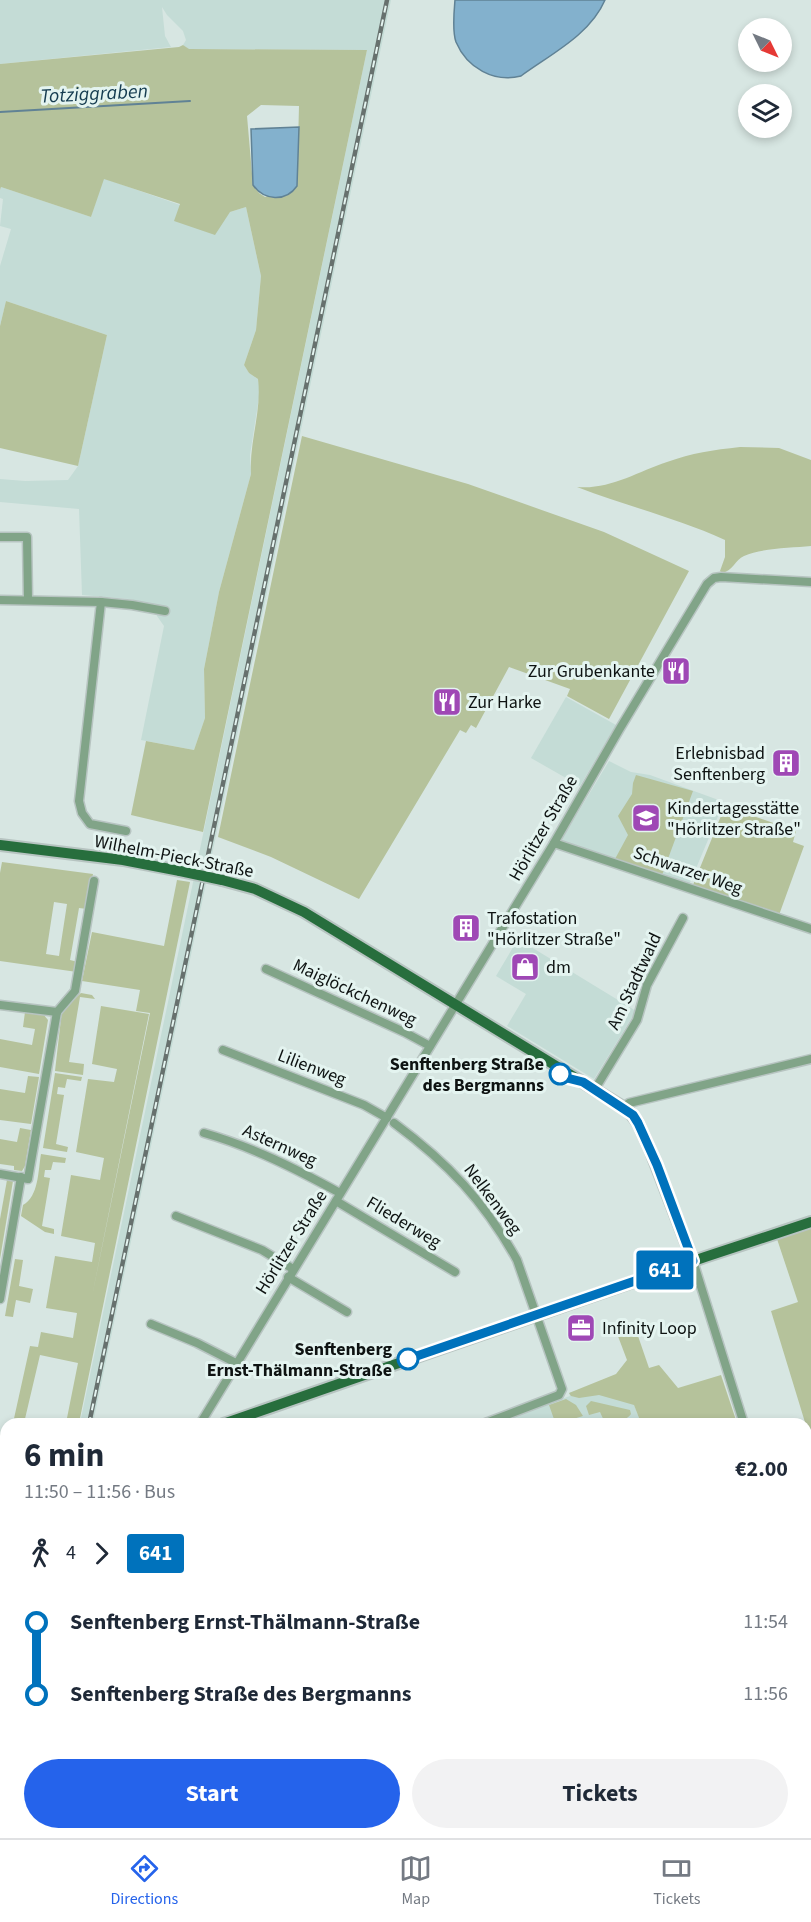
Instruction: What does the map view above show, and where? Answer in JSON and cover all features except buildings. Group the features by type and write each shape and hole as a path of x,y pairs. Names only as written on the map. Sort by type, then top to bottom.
{"main road":[{"name":"Wilhelm-Pieck-Straße","path":"0,845 123,860 255,889 296,908 456,1004 623,1107 638,1123 666,1187 693,1261"},
{"path":"240,1418 811,1222"}],"street":[{"path":"0,537 27,537 28,600"},
{"name":"Hörlitzer Straße","path":"204,1418 338,1197 390,1120 430,1046 710,580 728,577 811,582"},
{"path":"0,600 101,602 165,611"},
{"path":"101,602 79,801 82,813 90,824 126,831"},
{"name":"Schwarzer Weg","path":"554,843 811,929"},
{"path":"0,1299 57,1012 75,991 94,881"},
{"name":"Am Stadtwald","path":"595,1089 637,1020 647,985 683,918"},
{"name":"Maiglöckchenweg","path":"266,969 430,1046"},
{"path":"0,1005 57,1012"},
{"name":"Lilienweg","path":"223,1050 364,1106 390,1120"},
{"path":"623,1107 629,1103 811,1059"},
{"name":"Nelkenweg","path":"390,1120 426,1147 472,1192 517,1260 562,1392 498,1418"},
{"name":"Asternweg","path":"204,1133 238,1143 294,1168 338,1197"},
{"path":"0,1174 24,1178"},
{"name":"Fliederweg","path":"338,1197 455,1272"},
{"path":"176,1216 262,1250 347,1312"},
{"path":"693,1261 742,1418"},
{"path":"152,1324 197,1343 236,1364"}],"shaded area":[{"path":"0,0 391,0 94,1418 81,1418 367,50 188,49 183,45 186,40 183,31 162,7 165,36 171,47 0,64"},
{"path":"103,178 180,205 230,212 246,207 261,276 256,330 244,365 249,373 258,379 260,391 250,455 251,474 219,592 204,669 205,718 194,750 141,740 164,626 157,616 156,605 129,599 82,595 79,509 0,502 0,479 68,480 78,466 107,335 6,301 0,326 0,266 11,229 0,226 3,199 0,198 0,190 1,187 91,217"},
{"path":"566,697 616,725 580,786 531,758"},
{"name":"Kindertagesstätte \"Hörlitzer Straße\"","path":"609,761 631,772 650,775 724,802 689,885 563,843 565,834"},
{"path":"518,939 636,1011 594,1079 507,1026 526,994 496,976"},
{"path":"623,1375 639,1418 508,1418 570,1396 569,1393"}],"green space":[{"path":"183,45 189,49 367,50 203,832 131,815 146,741 194,750 205,718 204,669 219,592 251,474 259,391 258,379 249,373 244,365 256,330 261,276 246,207 230,212 215,235 174,221 180,204 104,179 91,217 1,187 0,190 0,64","holes":["261,105 299,106 297,185 265,197 253,185 247,116"]},
{"path":"6,301 107,335 78,466 0,448 0,326"},
{"path":"302,436 468,484 604,532 689,571 609,719 567,696 570,689 509,667 476,728 471,725 466,733 460,730 359,899 271,857 218,837"},
{"path":"740,447 779,448 811,460 811,546 751,553 722,573 720,571 725,557 725,540 689,525 577,487 600,486 685,456"},
{"path":"636,775 693,791 662,875 615,859 628,835 618,816 632,794"},
{"path":"725,806 796,831 793,842 804,846 779,915 693,885"},
{"path":"2,862 93,874 87,909 79,908 70,960 78,962 77,972 0,961","holes":["54,902 67,904 59,956 46,954"]},
{"path":"177,880 190,882 80,1418 67,1418 78,1363 40,1355 25,1418 14,1418 30,1346 38,1347 41,1332 73,1338 77,1313 46,1308 55,1256 92,1262 95,1243 61,1236 71,1175 100,1180 104,1158 76,1152 88,1079 114,1082 117,1069 92,1064 101,1006 149,1014 91,1301 150,1013 136,1011 140,990 82,981 92,932 164,946"},
{"path":"81,993 92,995 95,999 80,997 69,1062 84,1064 83,1075 55,1071 62,1010"},
{"path":"25,1012 43,1014 48,1020 39,1074 0,1067 0,1039 32,1045 35,1029 23,1027"},
{"path":"55,1073 82,1077 81,1081 67,1079 65,1088 58,1087 57,1094 64,1095 56,1144 68,1147 67,1152 43,1148"},
{"path":"28,1076 39,1077 31,1124 0,1120 0,1089 25,1093"},
{"path":"20,1128 31,1130 25,1166 22,1171 14,1170 14,1166 0,1164 0,1139 17,1142"},
{"path":"41,1154 66,1158 65,1163 53,1162 51,1170 45,1170 44,1177 50,1178 42,1226 54,1229 54,1234 45,1232 21,1216 23,1205 35,1189"},
{"path":"7,1180 13,1181 0,1259 0,1219"},
{"path":"811,1228 811,1418 804,1418 771,1311 798,1302 777,1239"},
{"path":"15,1259 23,1260 19,1286 33,1289 30,1303 16,1300 13,1317 5,1316"},
{"path":"631,1325 635,1337 638,1336 649,1368 659,1365 678,1388 721,1375 735,1418 639,1418 634,1405 599,1395 579,1398 571,1396 569,1393 616,1374 627,1360 616,1331"},
{"path":"566,1399 576,1405 583,1416 554,1418 549,1405"},
{"path":"591,1401 630,1410 631,1414 626,1418 603,1418 600,1412 589,1415 586,1406"}],"water":[{"path":"455,0 605,0 590,24 580,34 521,76 511,78 482,71 474,66 461,51 454,32"},
{"path":"299,127 297,186 287,195 269,197 253,185 251,129"}],"waterway":[{"name":"Totziggraben","path":"0,112 190,101"}],"railway":[{"path":"90,1418 387,0"}],"bus line":[{"name":"641","path":"408,1359 693,1261 657,1165 633,1115 583,1082 560,1074"}],"place":[{"name":"Zur Grubenkante","path":"676,671"},
{"name":"Zur Harke","path":"447,702"},
{"name":"Erlebnisbad Senftenberg","path":"786,763"},
{"name":"Kindertagesstätte \"Hörlitzer Straße\"","path":"646,818"},
{"name":"Trafostation \"Hörlitzer Straße\"","path":"466,928"},
{"name":"dm","path":"525,967"},
{"name":"Senftenberg Straße des Bergmanns","path":"560,1074"},
{"name":"Infinity Loop","path":"581,1328"},
{"name":"Senftenberg Ernst-Thälmann-Straße","path":"408,1359"}]}
